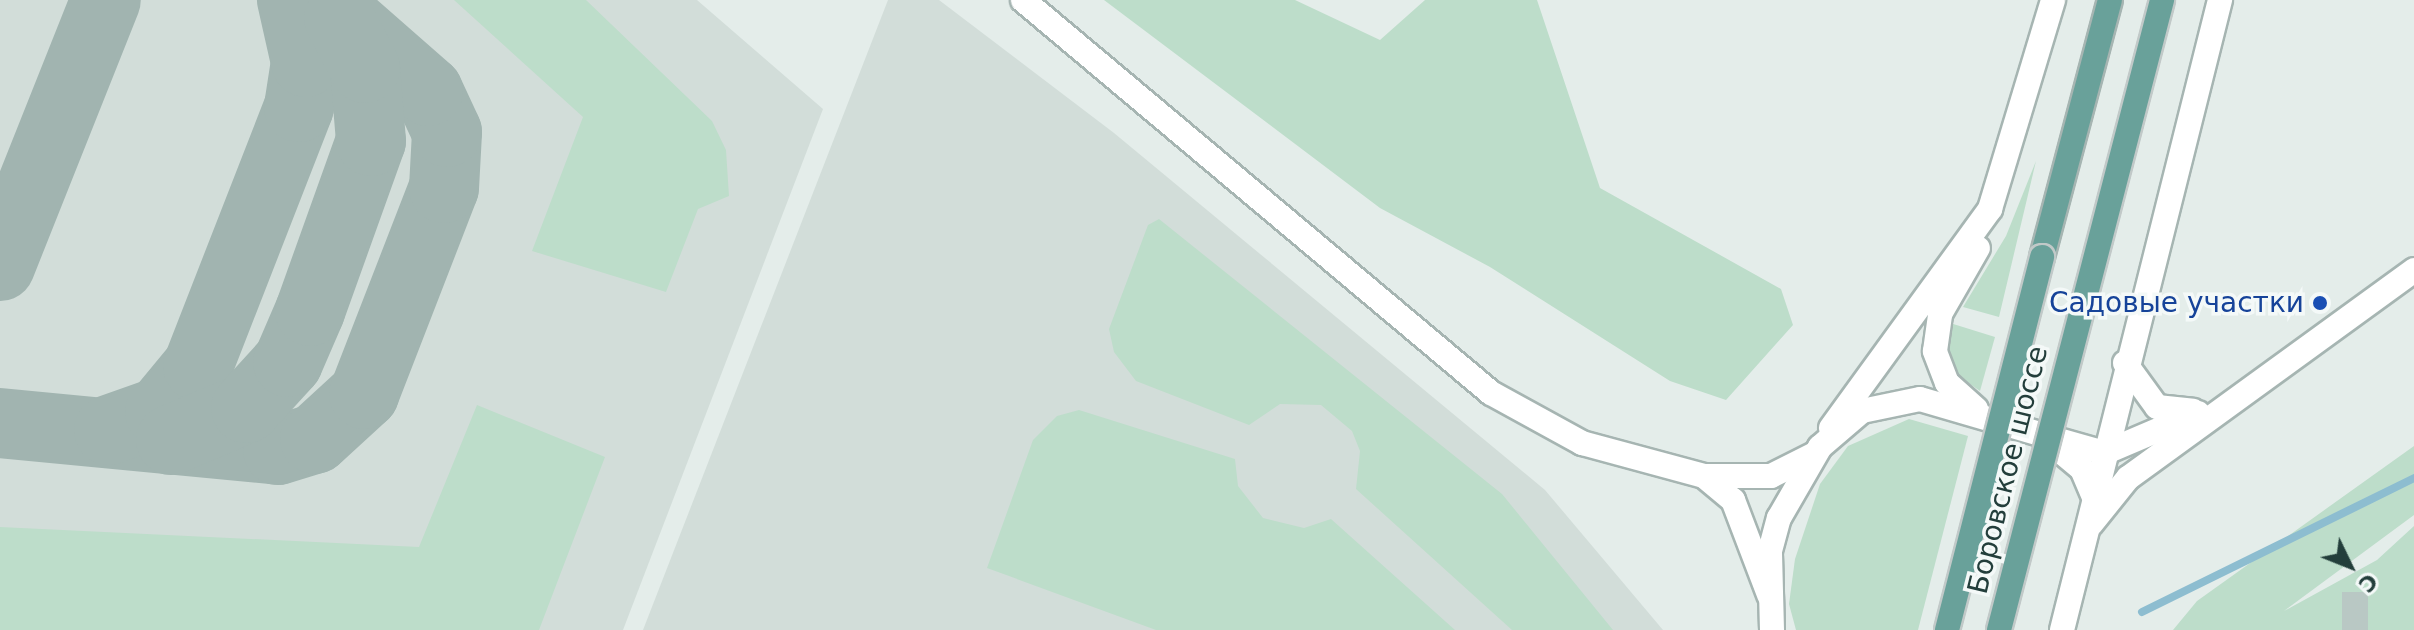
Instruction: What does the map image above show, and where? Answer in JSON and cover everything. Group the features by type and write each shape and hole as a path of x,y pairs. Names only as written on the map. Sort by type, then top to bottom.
{"main road":[{"path":"1023,0 1491,393 1571,439 1704,476 1771,476 1817,450 1848,418 1889,401 1920,399 2104,453 2222,403"},
{"path":"1992,419 1947,383 1935,351 1940,314 1985,236 2053,0"},
{"name":"Боровское шоссе","path":"1947,630 2110,0"},
{"name":"Боровское шоссе","path":"1999,630 2162,0"},
{"path":"2062,630 2125,363 2220,0"},
{"path":"1772,630 1769,595 1779,518 1817,450 1996,196"},
{"path":"2077,560 2107,497 2222,403 2414,270"},
{"path":"2125,363 2135,385 2164,412 2222,403"},
{"path":"2040,434 2082,469 2093,495"},
{"path":"1704,476 1733,500 1769,595"}],"shaded area":[{"path":"0,0 697,0 823,109 623,630 0,630"},
{"path":"888,0 939,0 1114,133 1545,490 1663,630 643,630"}],"green space":[{"path":"454,0 586,0 712,121 726,150 729,196 698,209 666,292 532,251 583,117"},
{"path":"1104,0 1295,0 1380,40 1425,0 1537,0 1600,188 1781,289 1793,325 1726,400 1670,381 1490,267 1380,208"},
{"path":"2036,161 1999,317 1963,307 2006,236"},
{"path":"1159,219 1502,494 1613,630 1512,630 1356,489 1360,451 1352,431 1321,405 1280,404 1249,425 1136,381 1114,352 1109,329 1148,225"},
{"path":"1950,323 1995,337 1980,391 1950,370"},
{"path":"477,405 605,457 539,630 0,630 0,527 419,547"},
{"path":"1079,410 1235,459 1238,486 1263,518 1304,528 1331,519 1455,630 1156,630 987,568 1033,440 1057,416"},
{"path":"1909,419 1968,436 1918,630 1796,630 1789,604 1795,559 1820,484 1848,446"},
{"path":"2414,446 2414,515 2284,611 2377,560 2414,526 2414,630 2173,630 2197,601"}],"building":[{"path":"2342,592 2368,592 2368,630 2342,630"}],"waterway":[{"path":"2142,612 2414,478"}],"taxiway":[{"path":"0,266 106,0"},
{"path":"109,430 160,412 198,366 299,107 306,62 292,0"},
{"path":"0,423 278,450 315,439 364,394 444,188 447,132 428,91 324,0"},
{"path":"171,440 246,408 288,362 310,311 371,141 365,68 339,18"}],"place":[{"name":"Садовые участки","path":"2320,303"}]}
